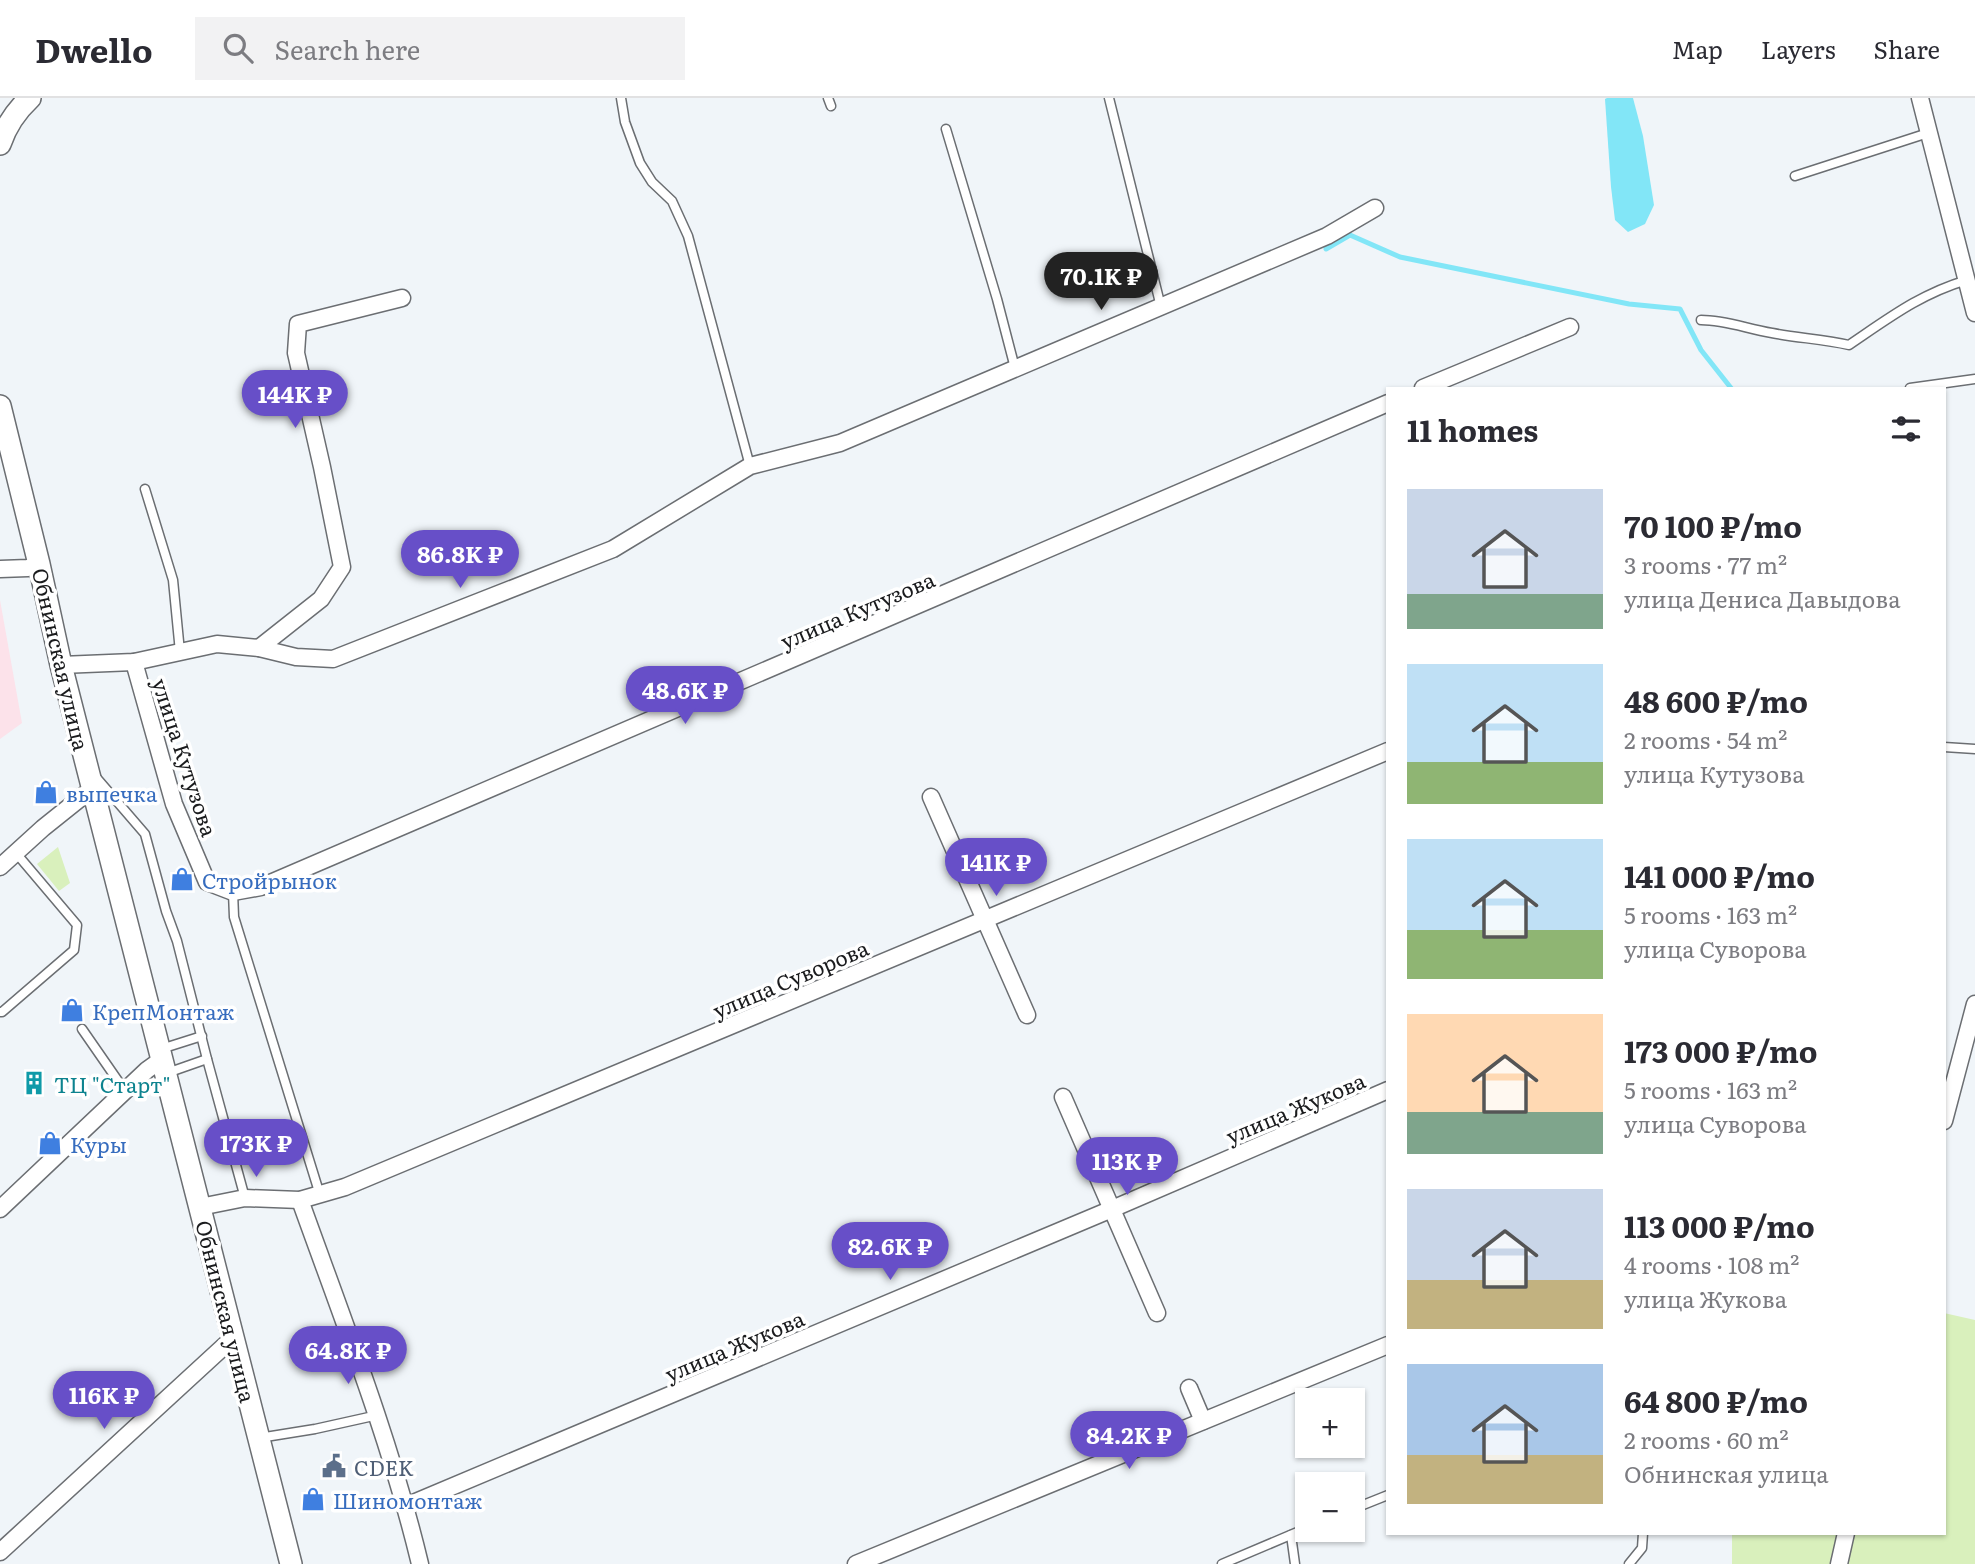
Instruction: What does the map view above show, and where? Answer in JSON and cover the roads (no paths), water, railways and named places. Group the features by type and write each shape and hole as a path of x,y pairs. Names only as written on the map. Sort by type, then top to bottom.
{"street":[{"path":"0,144 5,130 30,98"},
{"path":"1920,98 1975,313"},
{"path":"61,665 134,662 217,644 259,648 296,657 333,659 613,549 750,466 840,443 1327,236 1375,208"},
{"path":"259,648 321,599 342,567 296,353 298,324 402,298"},
{"path":"1425,387 1570,327"},
{"name":"улица Кутузова","path":"134,662 174,804 207,882 233,892 261,887 1386,405"},
{"name":"Обнинская улица","path":"0,406 61,665 291,1564"},
{"path":"0,569 28,568 39,564"},
{"name":"улица Суворова","path":"200,1207 245,1198 300,1200 345,1187 1386,752"},
{"path":"0,867 91,779"},
{"path":"931,797 1027,1014"},
{"path":"1946,1113 1975,1004"},
{"path":"0,1209 125,1091 161,1061"},
{"name":"улица Жукова","path":"406,1506 1386,1091"},
{"path":"1063,1097 1157,1313"},
{"path":"300,1200 378,1415 406,1506 420,1564"},
{"path":"0,1552 234,1337"},
{"path":"856,1564 1386,1346"},
{"path":"1189,1388 1203,1421"},
{"path":"1839,1564 1846,1535"}],"lane":[{"path":"621,98 625,122 640,163 652,182 672,201 688,236 750,466"},
{"path":"1109,98 1161,307"},
{"path":"946,129 998,299 1014,368"},
{"path":"1795,176 1928,133"},
{"path":"1701,320 1720,320 1770,333 1849,345 1903,308 1940,288 1966,280"},
{"path":"1917,387 1975,379"},
{"path":"145,489 173,580 180,652"},
{"path":"1946,747 1975,749"},
{"path":"91,779 145,834 177,941 245,1198"},
{"path":"0,1012 74,950 77,925 16,853"},
{"path":"233,892 233,917 320,1195"},
{"path":"82,1029 125,1091"},
{"path":"161,1061 202,1035"},
{"path":"161,1061 207,1059"},
{"path":"259,1438 378,1415"},
{"path":"1365,1504 1386,1496"},
{"path":"1222,1564 1295,1533"},
{"path":"1291,1535 1295,1564"},
{"path":"1629,1564 1642,1548 1643,1535"}],"water":[{"path":"1607,98 1633,98 1643,136 1654,205 1645,224 1628,232 1615,220"}],"waterway":[{"path":"1326,249 1350,235 1400,257 1629,304 1680,309 1701,350 1730,387"}],"place":[{"name":"выпечка","path":"46,792"},
{"name":"Стройрынок","path":"182,879"},
{"name":"КрепМонтаж","path":"72,1010"},
{"name":"ТЦ \"Старт\"","path":"34,1083"},
{"name":"Куры","path":"50,1143"},
{"name":"CDEK","path":"334,1466"},
{"name":"Шиномонтаж","path":"313,1499"}]}
